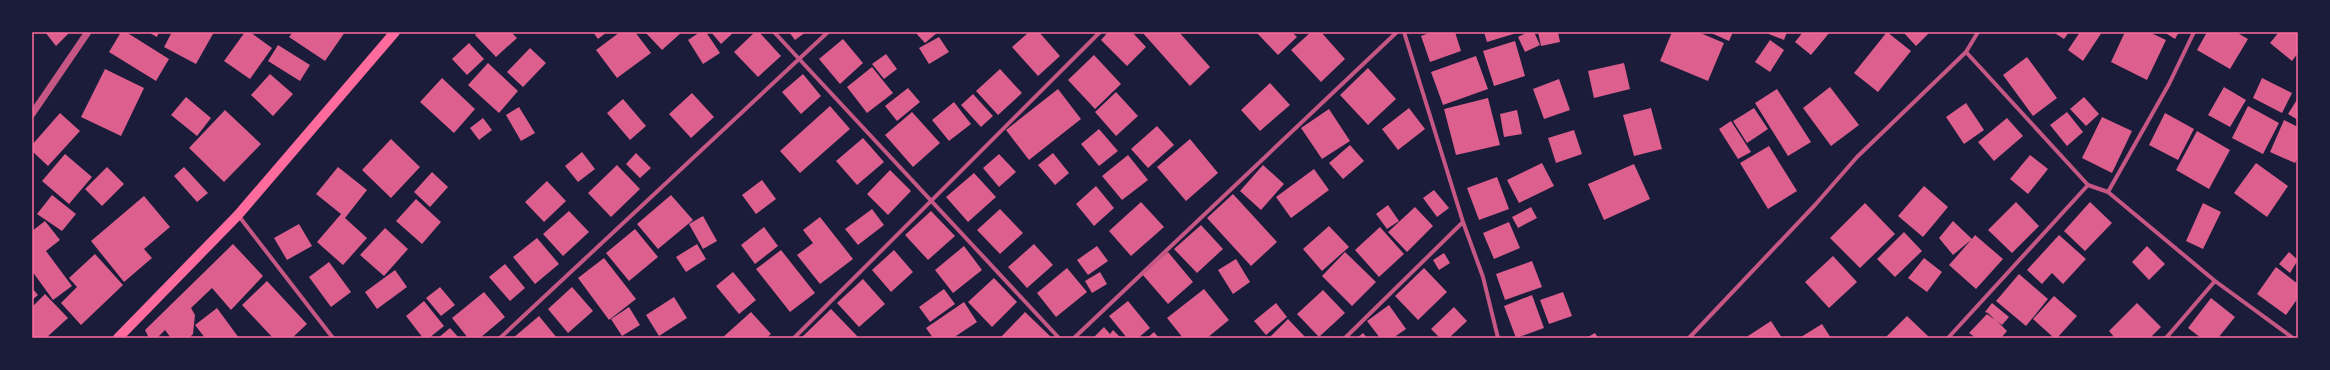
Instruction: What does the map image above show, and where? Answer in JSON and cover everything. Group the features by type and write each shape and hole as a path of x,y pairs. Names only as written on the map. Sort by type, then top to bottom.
{"main road":[{"path":"118,338 238,215 395,32"}],"street":[{"path":"32,114 88,32"},
{"path":"774,32 798,60 931,200 1058,338"},
{"path":"500,338 828,32"},
{"path":"794,338 1100,32"},
{"path":"1074,338 1397,32"},
{"path":"1404,32 1463,222 1483,277 1498,338"},
{"path":"1689,338 1815,205 1857,157 1966,52 1978,32"},
{"path":"2108,192 2169,84 2194,32"},
{"path":"1966,52 2088,185 2108,192 2215,281 2293,338"},
{"path":"1948,338 2088,185"},
{"path":"238,215 333,338"},
{"path":"1345,338 1463,222"},
{"path":"2166,338 2215,281"}],"building":[{"path":"45,32 68,32 69,33 56,46"},
{"path":"121,32 126,32 169,59 156,81 109,52"},
{"path":"148,32 159,32 157,37"},
{"path":"172,32 214,32 196,64 164,47"},
{"path":"245,32 250,32 272,48 250,79 224,61"},
{"path":"293,32 345,32 325,61 289,37"},
{"path":"478,32 511,32 517,38 496,57 475,35"},
{"path":"593,32 607,32 598,39"},
{"path":"620,32 635,32 651,53 617,78 596,50"},
{"path":"645,32 682,32 662,50"},
{"path":"700,32 706,32 720,53 703,64 688,40"},
{"path":"711,32 734,32 721,44"},
{"path":"755,32 759,32 781,56 758,77 734,52"},
{"path":"789,32 806,32 795,40"},
{"path":"915,32 938,32 925,43"},
{"path":"1029,32 1039,32 1060,56 1038,76 1012,47"},
{"path":"1108,32 1132,32 1146,47 1127,66 1101,40"},
{"path":"1142,32 1179,32 1210,67 1190,86"},
{"path":"1256,32 1292,32 1297,37 1278,55"},
{"path":"1311,32 1321,32 1345,59 1321,82 1291,50"},
{"path":"1432,32 1455,32 1461,51 1430,62 1421,36"},
{"path":"1484,32 1520,32 1487,42"},
{"path":"1528,32 1534,32 1540,45 1525,52 1518,37"},
{"path":"1538,32 1558,32 1560,42 1541,46"},
{"path":"1672,32 1698,32 1724,43 1708,81 1660,61"},
{"path":"1709,32 1733,32 1729,41"},
{"path":"1764,32 1787,32 1784,40"},
{"path":"1803,32 1830,32 1811,55 1795,42"},
{"path":"1887,32 1911,51 1878,92 1854,73"},
{"path":"1903,32 1930,32 1916,46"},
{"path":"2053,32 2069,32 2064,39"},
{"path":"2080,32 2102,32 2083,61 2068,50"},
{"path":"2125,32 2149,32 2166,40 2147,80 2111,62"},
{"path":"2164,32 2179,32 2175,39"},
{"path":"2207,32 2236,32 2248,39 2230,69 2197,50"},
{"path":"2279,32 2298,32 2298,53 2292,61 2270,43"},
{"path":"939,37 949,52 929,64 919,48"},
{"path":"843,39 863,63 840,84 819,59"},
{"path":"1770,40 1784,50 1770,72 1755,62"},
{"path":"1515,41 1525,76 1494,86 1483,51"},
{"path":"469,43 484,59 467,75 452,59"},
{"path":"278,45 310,65 300,81 268,61"},
{"path":"530,48 546,63 523,87 507,72"},
{"path":"886,54 897,69 884,79 872,64"},
{"path":"1094,55 1121,84 1095,109 1068,80"},
{"path":"1476,56 1488,89 1443,105 1431,72"},
{"path":"2027,57 2057,98 2033,116 2003,75"},
{"path":"488,63 518,91 499,113 468,85"},
{"path":"1624,63 1630,89 1594,98 1588,71"},
{"path":"872,67 893,93 867,113 847,87"},
{"path":"1368,68 1396,99 1368,125 1340,95"},
{"path":"105,69 144,88 121,136 81,117"},
{"path":"1000,69 1022,93 998,115 976,91"},
{"path":"270,74 293,94 273,116 251,95"},
{"path":"803,74 821,96 801,114 782,92"},
{"path":"442,78 475,109 454,133 420,102"},
{"path":"2262,78 2292,93 2282,113 2253,98"},
{"path":"1559,79 1570,110 1544,119 1533,89"},
{"path":"1270,83 1290,105 1260,131 1241,110"},
{"path":"1830,87 1859,125 1831,146 1803,108"},
{"path":"2224,87 2246,100 2230,127 2208,115"},
{"path":"908,88 920,102 897,121 885,106"},
{"path":"1058,89 1081,119 1029,160 1006,130"},
{"path":"1777,89 1811,142 1788,156 1755,103"},
{"path":"1116,92 1138,116 1116,136 1095,112"},
{"path":"692,93 714,117 691,138 669,114"},
{"path":"973,94 993,116 981,127 961,105"},
{"path":"186,97 211,118 197,136 171,115"},
{"path":"2084,97 2099,114 2086,126 2070,109"},
{"path":"1488,98 1500,145 1456,155 1444,109"},
{"path":"2298,98 2298,120 2288,114"},
{"path":"623,99 646,126 630,140 607,113"},
{"path":"954,102 971,124 949,141 932,120"},
{"path":"1966,103 1984,130 1964,144 1946,117"},
{"path":"830,106 850,129 800,173 780,151"},
{"path":"2248,106 2279,123 2263,154 2232,138"},
{"path":"519,107 535,133 521,141 506,115"},
{"path":"1409,108 1425,129 1398,150 1382,129"},
{"path":"1651,108 1662,149 1634,156 1623,115"},
{"path":"1754,108 1768,129 1747,143 1733,121"},
{"path":"1329,109 1350,141 1322,159 1301,128"},
{"path":"225,110 261,144 224,182 189,148"},
{"path":"1517,110 1522,134 1504,137 1500,114"},
{"path":"912,112 940,143 913,167 885,135"},
{"path":"2067,112 2083,132 2067,146 2050,125"},
{"path":"60,113 80,131 48,166 32,151 32,145"},
{"path":"2165,113 2194,129 2178,160 2149,145"},
{"path":"2102,117 2132,131 2112,173 2082,158"},
{"path":"483,118 492,130 479,140 470,128"},
{"path":"2007,118 2023,136 1994,161 1978,142"},
{"path":"2284,120 2298,127 2298,158 2295,163 2270,152"},
{"path":"1731,121 1751,152 1738,159 1719,129"},
{"path":"1157,126 1174,145 1148,168 1131,149"},
{"path":"1099,129 1118,151 1099,166 1081,144"},
{"path":"1574,130 1582,154 1556,163 1548,138"},
{"path":"2197,131 2230,150 2209,189 2176,170"},
{"path":"863,138 884,162 857,185 836,161"},
{"path":"391,139 420,167 391,198 362,170"},
{"path":"1190,139 1218,173 1186,201 1157,167"},
{"path":"1350,145 1364,161 1343,179 1329,163"},
{"path":"1769,146 1797,191 1768,209 1740,163"},
{"path":"582,152 595,169 578,182 565,166"},
{"path":"636,153 651,168 640,178 626,164"},
{"path":"1053,153 1069,173 1055,185 1038,165"},
{"path":"65,154 92,177 69,204 42,181"},
{"path":"999,154 1016,172 999,187 983,168"},
{"path":"1128,155 1148,180 1122,200 1102,176"},
{"path":"2030,155 2048,169 2028,194 2010,179"},
{"path":"1542,163 1554,186 1519,203 1507,180"},
{"path":"2256,163 2288,186 2267,217 2234,193"},
{"path":"1634,164 1650,199 1604,220 1588,184"},
{"path":"617,165 640,189 611,217 588,193"},
{"path":"1263,165 1284,184 1261,210 1240,191"},
{"path":"107,167 124,184 102,206 85,189"},
{"path":"184,167 208,193 197,202 174,176"},
{"path":"338,167 367,190 345,218 367,238 343,265 317,242 341,214 316,194"},
{"path":"1314,169 1329,190 1291,218 1276,197"},
{"path":"890,170 911,191 888,215 867,194"},
{"path":"432,172 448,187 430,207 414,192"},
{"path":"974,173 996,197 968,222 946,197"},
{"path":"1497,177 1509,209 1479,220 1467,188"},
{"path":"762,180 776,199 756,214 742,195"},
{"path":"547,181 566,201 544,222 525,202"},
{"path":"1096,186 1114,208 1094,226 1076,204"},
{"path":"1924,186 1948,207 1923,237 1898,216"},
{"path":"1434,190 1449,208 1437,217 1423,198"},
{"path":"1233,194 1277,242 1251,266 1207,218"},
{"path":"52,195 76,214 62,231 37,214"},
{"path":"671,195 693,220 658,249 637,224"},
{"path":"144,196 170,227 144,249 152,258 124,282 91,241"},
{"path":"416,199 441,222 422,244 396,221"},
{"path":"1141,202 1164,227 1131,256 1109,231"},
{"path":"2016,202 2039,226 2012,253 1988,230"},
{"path":"2090,202 2112,223 2085,251 2064,231"},
{"path":"1865,203 1895,234 1860,268 1830,238"},
{"path":"2203,203 2221,212 2203,249 2186,241"},
{"path":"1388,205 1399,221 1387,229 1376,214"},
{"path":"1415,207 1433,226 1407,252 1388,232"},
{"path":"1531,207 1537,218 1518,228 1512,217"},
{"path":"872,209 884,225 858,245 845,229"},
{"path":"1000,209 1023,233 1000,254 977,230"},
{"path":"569,211 589,232 563,256 543,234"},
{"path":"931,211 955,236 928,260 905,235"},
{"path":"703,216 717,241 703,249 689,224"},
{"path":"820,217 853,259 820,284 797,255 813,243 803,230"},
{"path":"45,221 60,240 46,251 72,286 53,300 32,271 32,231"},
{"path":"1953,221 1972,239 1975,235 2003,259 1976,289 1949,265 1971,240 1953,255 1939,238"},
{"path":"1509,222 1520,248 1494,259 1483,233"},
{"path":"299,224 312,246 287,260 274,238"},
{"path":"1201,225 1223,249 1197,273 1174,249"},
{"path":"1329,226 1349,247 1322,271 1303,249"},
{"path":"764,227 778,246 755,264 741,245"},
{"path":"1380,227 1404,254 1379,277 1355,250"},
{"path":"385,228 408,249 384,276 360,255"},
{"path":"635,229 658,257 629,281 606,253"},
{"path":"1904,232 1922,251 1895,277 1877,259"},
{"path":"2059,235 2086,259 2063,284 2052,273 2042,284 2027,270"},
{"path":"537,238 559,264 535,284 513,257"},
{"path":"233,244 263,276 231,310 212,288 191,308 195,315 193,334 189,338 171,338 165,330 157,338 149,338 145,330"},
{"path":"697,244 706,259 686,272 676,257"},
{"path":"1034,244 1053,265 1027,288 1008,267"},
{"path":"964,246 982,270 953,293 935,270"},
{"path":"1097,246 1108,261 1088,275 1077,260"},
{"path":"2147,246 2165,264 2149,280 2132,262"},
{"path":"781,250 815,293 790,312 756,269"},
{"path":"894,250 913,272 891,292 872,270"},
{"path":"1168,252 1193,282 1168,304 1142,274"},
{"path":"1345,252 1376,282 1352,306 1322,276"},
{"path":"2289,252 2298,260 2290,273 2279,264"},
{"path":"1444,253 1450,263 1439,270 1433,260"},
{"path":"95,254 123,285 81,325 61,303 77,287 69,278"},
{"path":"1833,256 1857,282 1829,308 1805,282"},
{"path":"604,258 636,299 609,320 578,278"},
{"path":"1924,258 1942,272 1927,292 1908,278"},
{"path":"1236,259 1250,282 1233,294 1218,270"},
{"path":"1532,261 1542,287 1505,300 1496,274"},
{"path":"329,262 351,292 331,307 309,277"},
{"path":"505,264 525,288 510,301 489,277"},
{"path":"2276,267 2298,284 2298,298 2286,315 2257,294"},
{"path":"1067,268 1087,292 1056,317 1037,293"},
{"path":"1424,268 1447,292 1418,320 1395,296"},
{"path":"395,270 407,287 377,309 365,292"},
{"path":"733,272 756,300 739,314 716,286"},
{"path":"1100,272 1107,284 1092,293 1085,281"},
{"path":"2019,274 2048,299 2026,326 1996,301"},
{"path":"994,278 1017,302 992,327 968,302"},
{"path":"863,279 885,304 859,327 837,303"},
{"path":"267,281 307,324 292,338 273,338 242,305"},
{"path":"440,287 455,305 441,316 426,298"},
{"path":"572,287 593,311 568,333 548,309"},
{"path":"32,288 38,295 32,300"},
{"path":"944,289 955,304 930,322 919,307"},
{"path":"1204,289 1229,320 1207,338 1183,338 1167,318"},
{"path":"1323,290 1345,313 1319,337 1297,314"},
{"path":"484,292 505,317 480,338 468,338 452,318"},
{"path":"1563,292 1572,316 1549,324 1540,300"},
{"path":"45,294 68,318 46,338 32,338 32,307"},
{"path":"1532,295 1544,328 1516,338 1504,306"},
{"path":"2054,296 2077,316 2057,338 2054,338 2033,319"},
{"path":"674,297 687,318 659,336 646,315"},
{"path":"2211,298 2235,317 2218,338 2201,338 2188,328"},
{"path":"424,301 444,326 429,338 423,338 406,316"},
{"path":"1128,301 1150,328 1138,338 1127,338 1109,316"},
{"path":"964,302 977,322 953,338 933,338 926,328"},
{"path":"1276,303 1287,317 1266,335 1254,321"},
{"path":"1992,303 2009,317 2002,325 1997,321 2007,331 2001,338 1976,338 1969,333 1987,314 1995,320 1985,312"},
{"path":"2137,303 2161,327 2150,338 2115,338 2109,331"},
{"path":"1389,305 1406,329 1393,338 1380,338 1367,321"},
{"path":"629,307 640,325 622,336 611,319"},
{"path":"1454,307 1467,321 1449,338 1440,338 1431,329"},
{"path":"217,308 239,338 205,338 195,325"},
{"path":"831,309 859,338 801,338"},
{"path":"751,312 771,334 766,338 722,338"},
{"path":"1025,312 1050,336 1049,338 1001,337"},
{"path":"539,316 557,338 513,338"},
{"path":"1907,316 1930,338 1885,338"},
{"path":"1288,319 1306,338 1269,338"},
{"path":"1771,321 1782,338 1750,338 1748,336"},
{"path":"1822,324 1831,338 1801,337"},
{"path":"1104,327 1110,334 1113,330 1121,338 1093,338"},
{"path":"450,328 459,338 438,338"},
{"path":"1154,332 1159,338 1147,338"},
{"path":"1363,333 1367,338 1357,338"},
{"path":"1595,333 1598,338 1586,338"}]}
